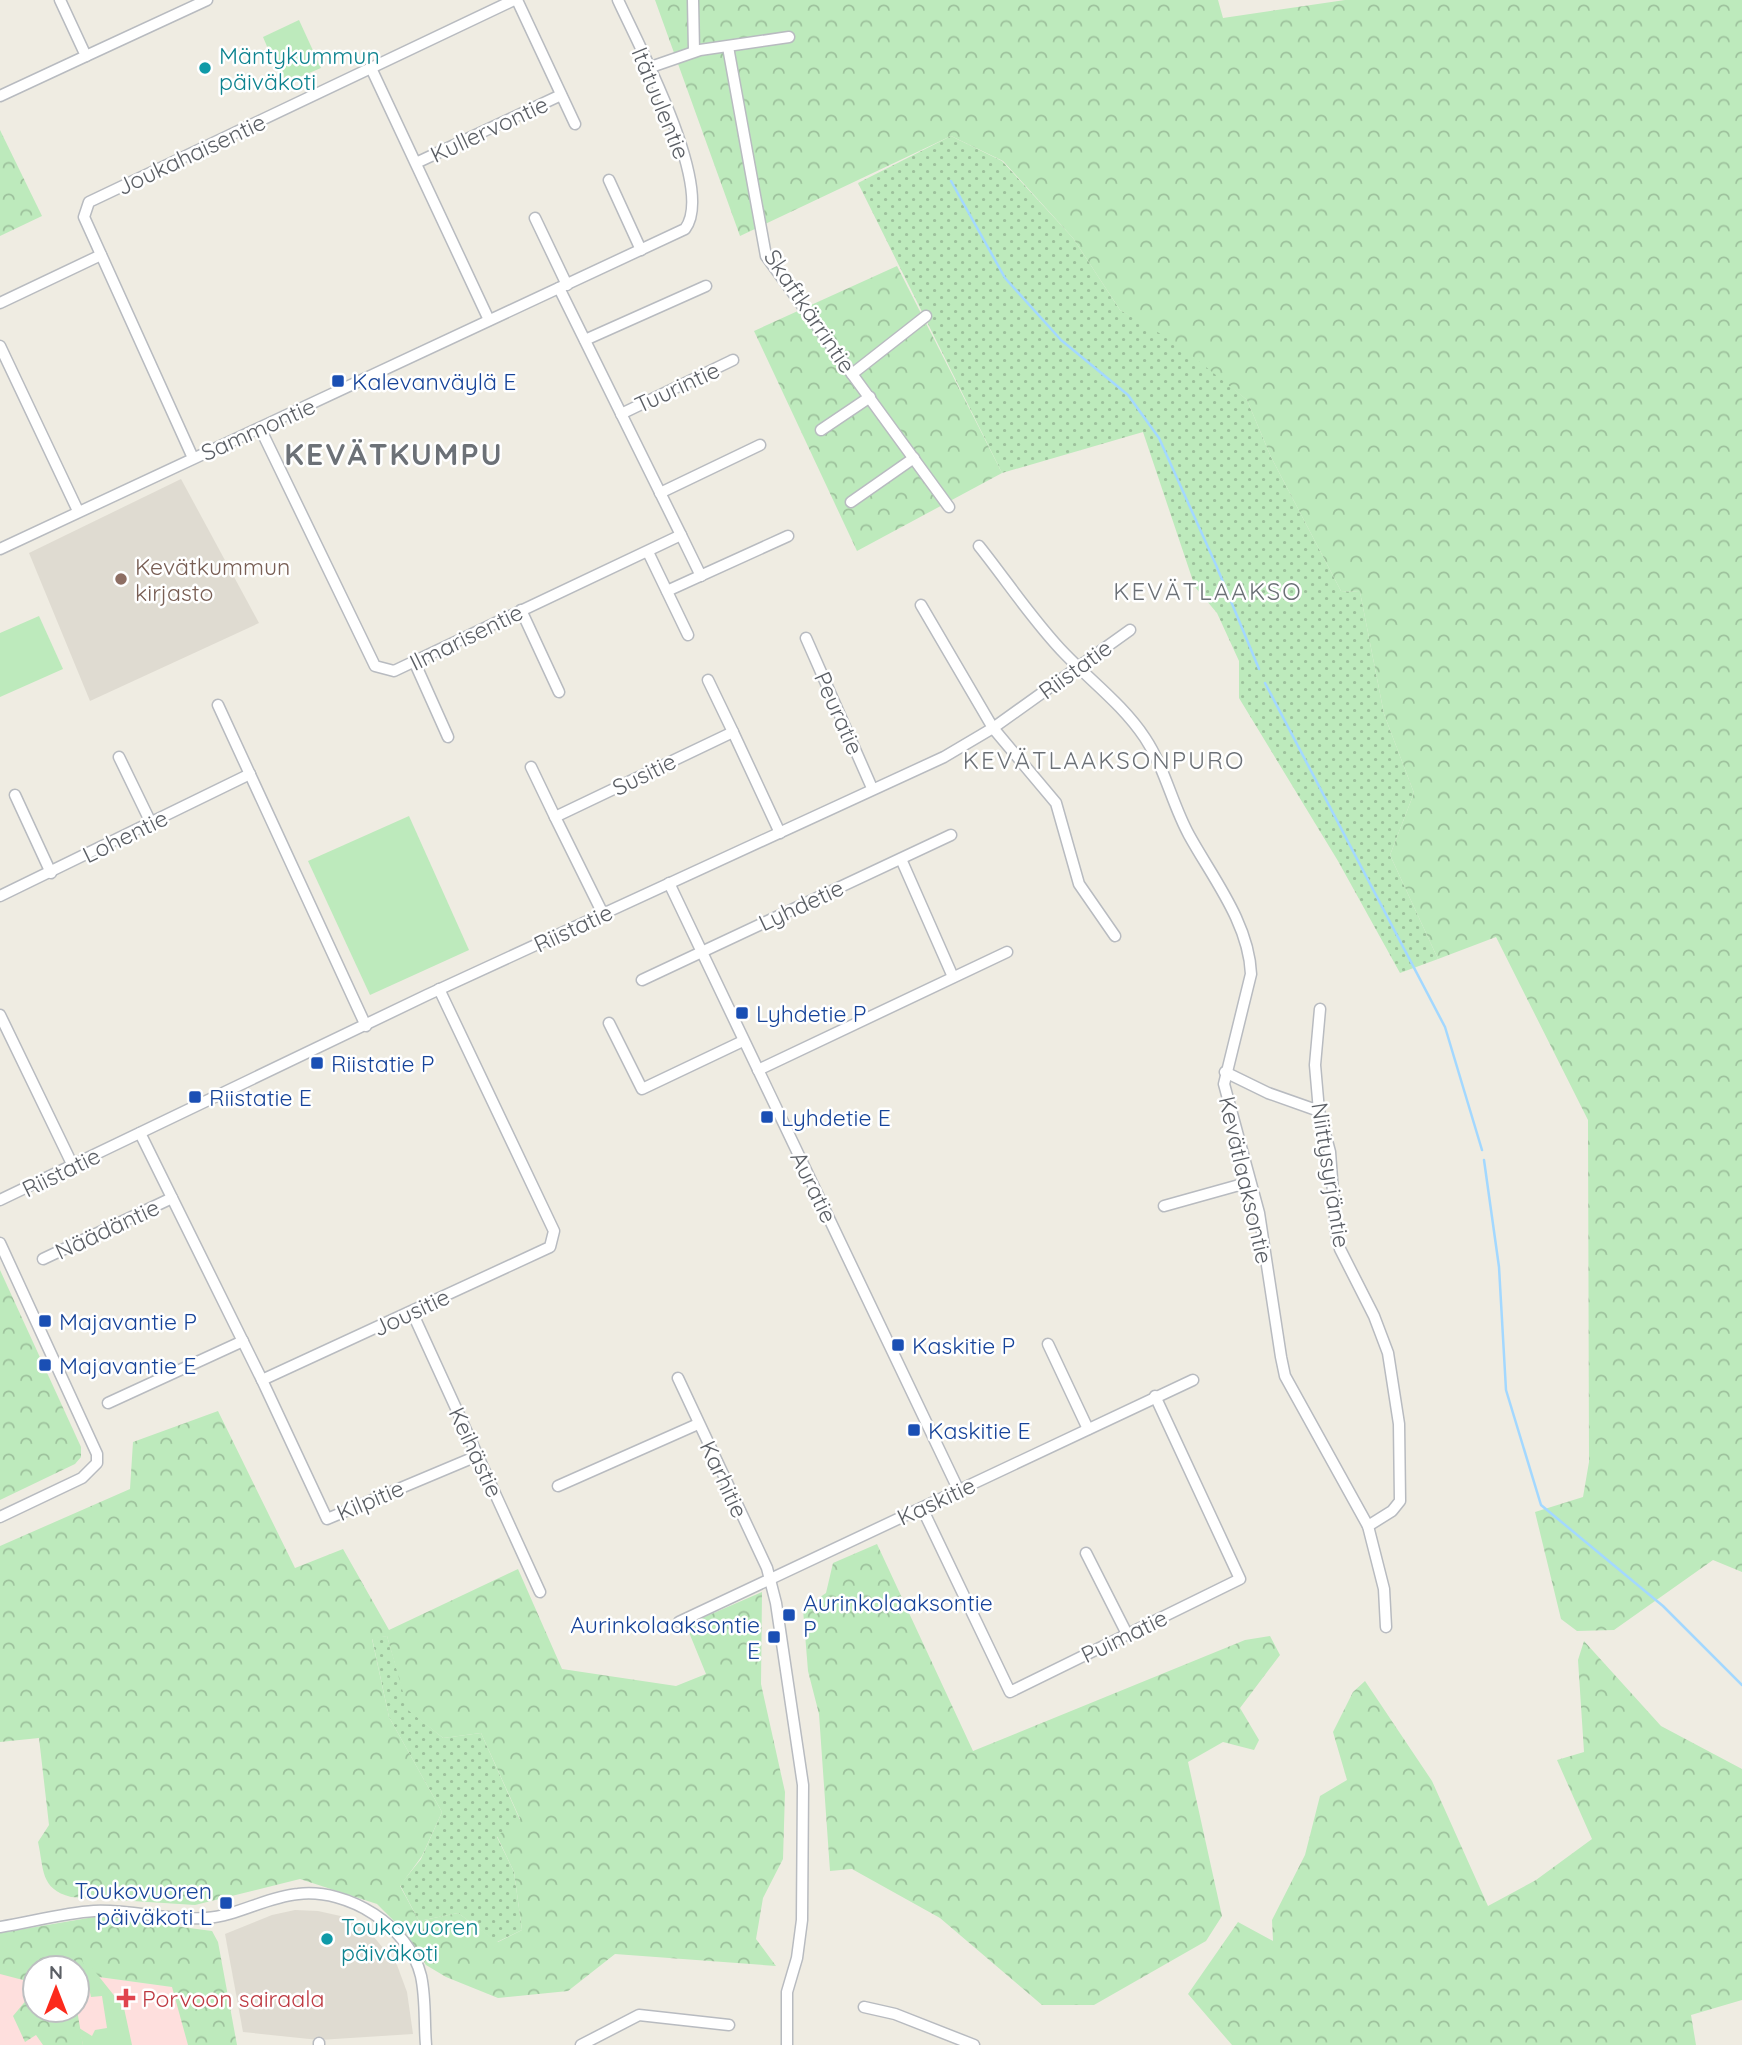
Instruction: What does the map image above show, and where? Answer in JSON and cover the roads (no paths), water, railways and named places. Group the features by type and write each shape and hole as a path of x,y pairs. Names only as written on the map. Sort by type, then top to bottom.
{"street":[{"path":"60,0 86,56"},
{"path":"0,96 207,0"},
{"name":"Kullervontie","path":"371,68 516,0 575,124"},
{"name":"Itätuulentie","path":"618,0 685,150 695,208"},
{"path":"693,0 694,51"},
{"path":"648,68 694,51 789,37"},
{"name":"Skaftkärrintie","path":"728,47 766,256 949,507"},
{"path":"371,68 489,320"},
{"name":"Joukahaisentie","path":"193,458 84,217 89,202 371,68"},
{"name":"Kullervontie","path":"416,163 561,95"},
{"path":"609,180 641,250"},
{"name":"Sammontie","path":"0,550 78,511 685,229 695,208"},
{"path":"535,218 585,340 701,576"},
{"path":"0,303 101,256"},
{"path":"585,340 706,286"},
{"path":"852,374 926,316"},
{"path":"0,346 78,511"},
{"name":"Tuurintie","path":"621,414 733,360"},
{"path":"821,430 870,397"},
{"name":"Ilmarisentie","path":"260,428 375,666 394,671 681,535"},
{"path":"660,493 760,445"},
{"path":"852,502 914,458"},
{"path":"667,591 788,536"},
{"name":"Kevätlaaksontie","path":"979,546 1066,655 1080,665 1117,702 1145,738 1169,783 1181,820 1229,905 1250,957 1251,974 1225,1072 1230,1111 1259,1213 1285,1376 1368,1526 1384,1589 1385,1627"},
{"path":"648,552 688,635"},
{"path":"921,605 993,728 1056,803 1079,884 1115,936"},
{"path":"521,610 559,692"},
{"name":"Riistatie","path":"0,1200 439,989 944,757 993,728 1130,629"},
{"name":"Peuratie","path":"806,638 872,788"},
{"path":"415,661 449,737"},
{"path":"708,680 780,833"},
{"path":"218,705 296,868 366,1026"},
{"name":"Susitie","path":"555,817 733,732"},
{"path":"119,757 151,823"},
{"path":"531,767 603,914"},
{"name":"Lohentie","path":"0,896 250,774"},
{"path":"15,795 51,873"},
{"name":"Lyhdetie","path":"642,980 951,835"},
{"path":"901,859 953,977"},
{"name":"Auratie","path":"669,883 960,1491"},
{"path":"758,1070 1007,952"},
{"name":"Jousitie","path":"262,1380 550,1247 554,1239 554,1231 439,989"},
{"name":"Niittysyrjäntie","path":"1320,1009 1315,1065 1319,1111 1330,1152 1340,1249 1374,1316 1388,1353 1398,1412 1400,1501 1381,1519 1368,1526"},
{"path":"0,1015 73,1166"},
{"path":"609,1023 642,1090 743,1041"},
{"path":"1225,1072 1281,1099 1319,1111"},
{"path":"140,1133 262,1380"},
{"path":"1164,1206 1250,1182"},
{"name":"Näädäntie","path":"43,1259 172,1198"},
{"path":"0,1243 97,1454 97,1463 82,1478 0,1517"},
{"name":"Keihästie","path":"412,1312 540,1592"},
{"path":"108,1403 243,1341"},
{"path":"1048,1344 1088,1429"},
{"name":"Karhitie","path":"678,1378 771,1578 803,1785 803,1909 797,1958 787,1992 787,2045"},
{"name":"Kilpitie","path":"262,1380 327,1519 477,1455"},
{"name":"Kaskitie","path":"679,1622 1193,1380"},
{"name":"Puimatie","path":"922,1508 1010,1692 1240,1579 1155,1396"},
{"path":"558,1486 698,1424"},
{"path":"1086,1553 1128,1634"},
{"path":"0,1927 94,1911 170,1919 209,1918 298,1894 323,1894 346,1900 368,1909 393,1931 412,1953 424,1994 426,2045"},
{"path":"864,2007 895,2014 974,2045"},
{"path":"581,2045 639,2014 729,2025"}],"waterway":[{"path":"951,181 1005,278 1061,340 1128,395 1159,438 1259,669"},
{"path":"1265,683 1445,1027 1482,1150"},
{"path":"1484,1160 1499,1267 1506,1390 1541,1505 1663,1606 1742,1685"}],"place":[{"name":"Mäntykummun päiväkoti","path":"205,68"},
{"name":"Kalevanväylä E","path":"338,381"},
{"name":"Kevätkummun kirjasto","path":"121,579"},
{"name":"Lyhdetie P","path":"742,1013"},
{"name":"Riistatie P","path":"317,1063"},
{"name":"Riistatie E","path":"195,1097"},
{"name":"Lyhdetie E","path":"767,1117"},
{"name":"Majavantie P","path":"45,1321"},
{"name":"Kaskitie P","path":"898,1345"},
{"name":"Majavantie E","path":"45,1365"},
{"name":"Kaskitie E","path":"914,1430"},
{"name":"Aurinkolaaksontie P","path":"789,1615"},
{"name":"Aurinkolaaksontie E","path":"774,1637"},
{"name":"Toukovuoren päiväkoti L","path":"226,1903"},
{"name":"Toukovuoren päiväkoti","path":"327,1939"},
{"name":"Porvoon sairaala","path":"126,1998"}],"district":[{"name":"KEVÄTKUMPU","path":"394,454"},
{"name":"KEVÄTLAAKSO","path":"1208,591"},
{"name":"KEVÄTLAAKSONPURO","path":"1104,760"}]}
